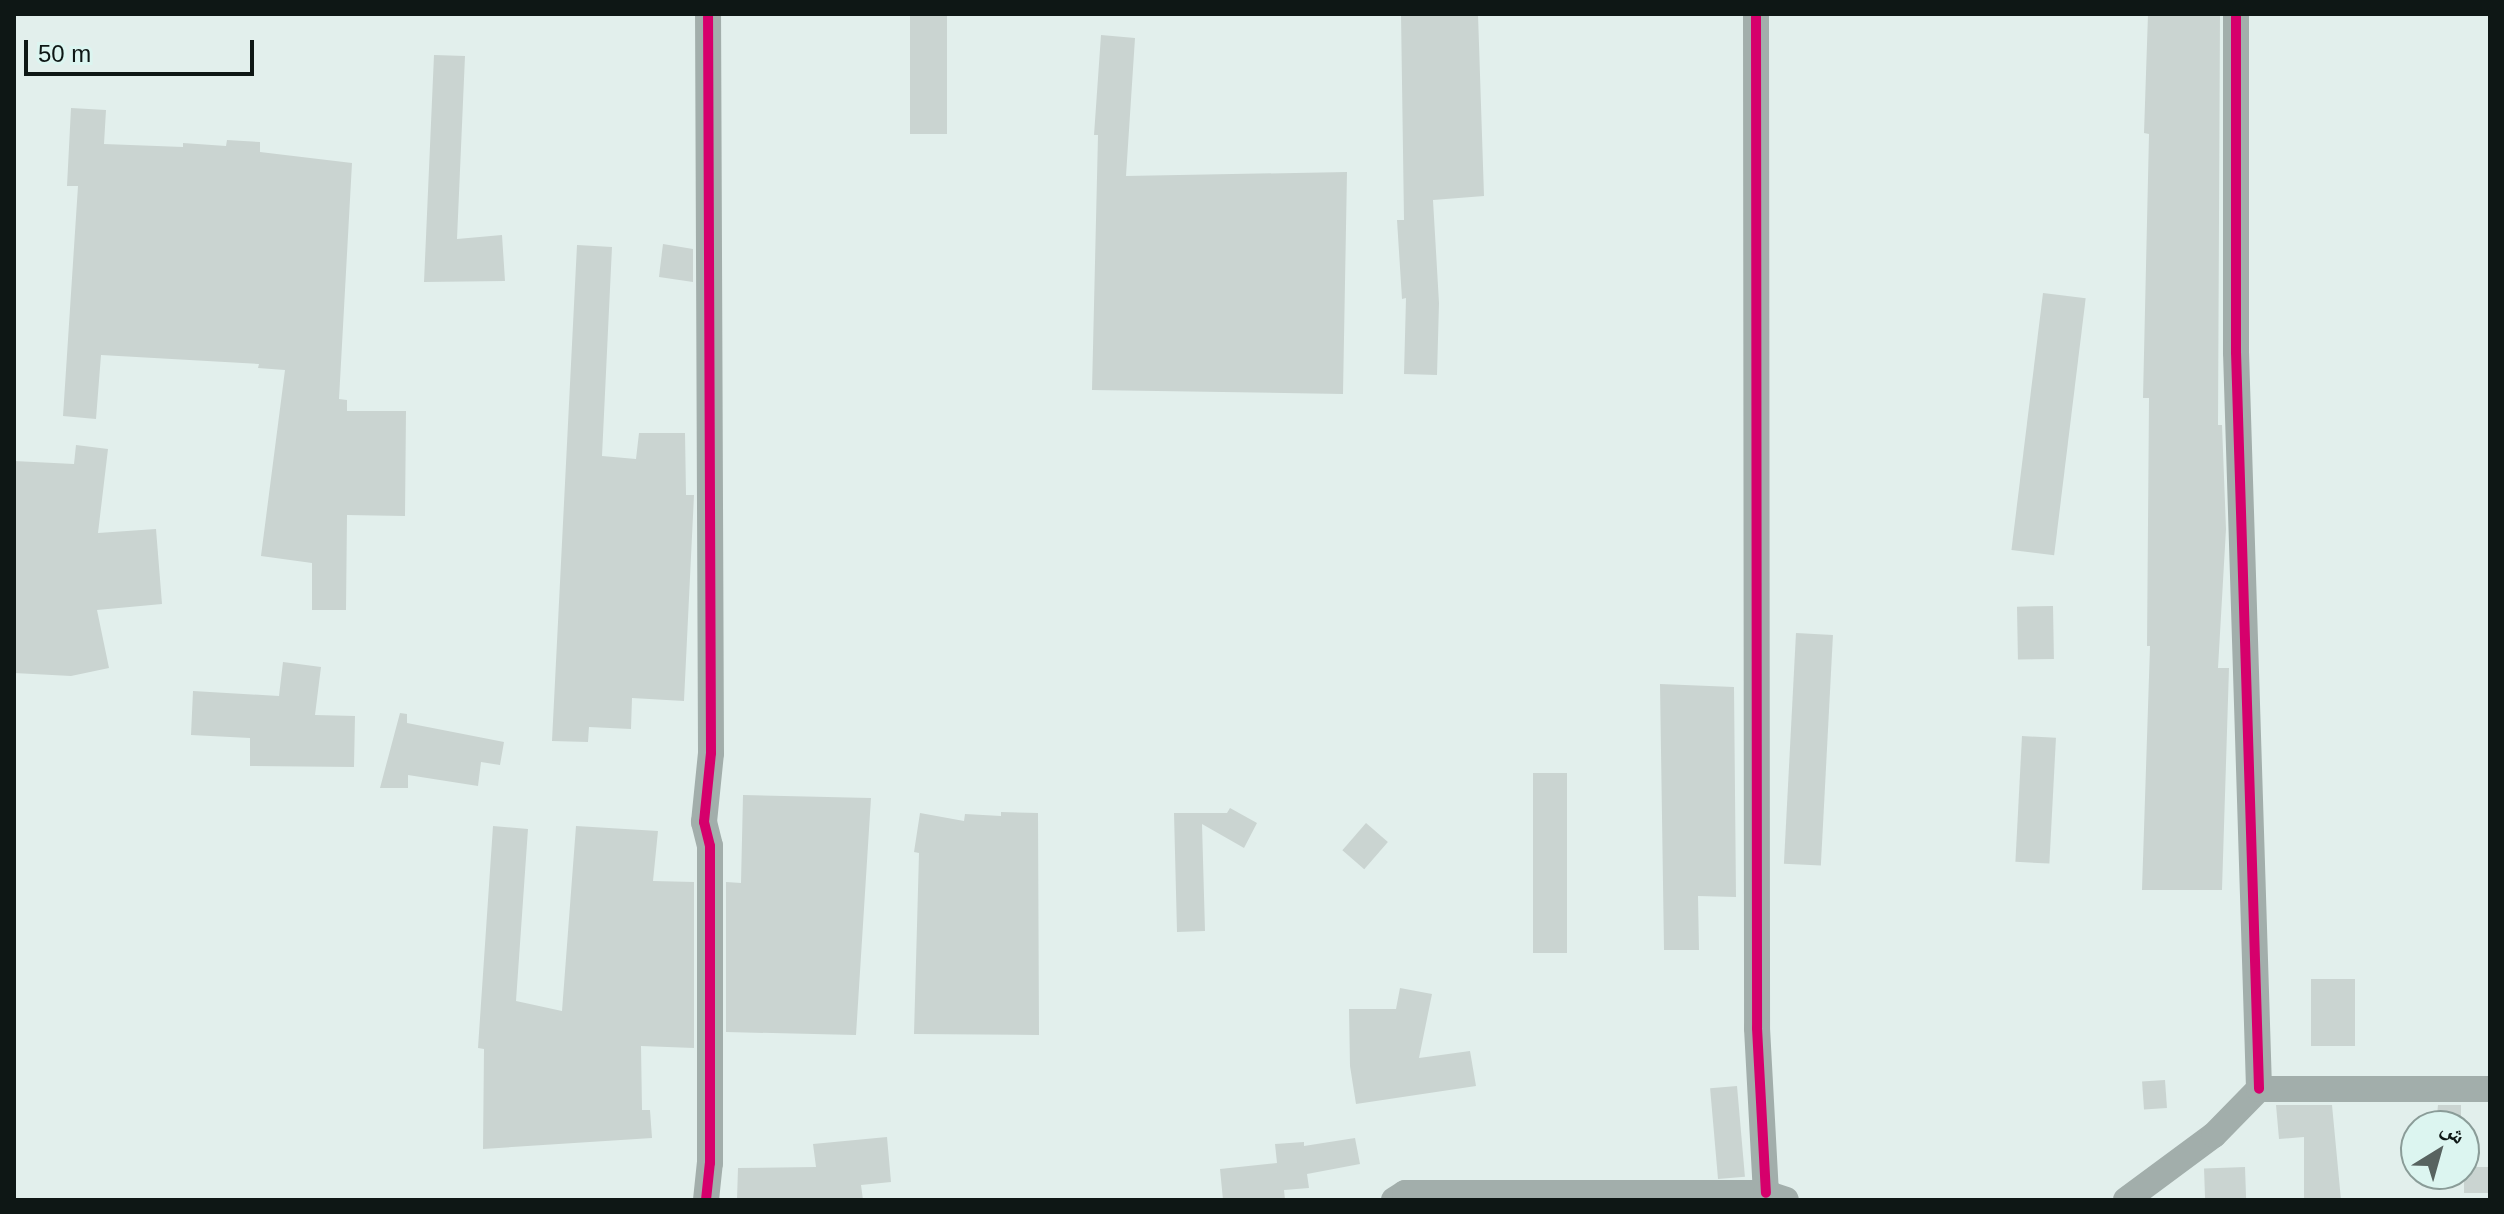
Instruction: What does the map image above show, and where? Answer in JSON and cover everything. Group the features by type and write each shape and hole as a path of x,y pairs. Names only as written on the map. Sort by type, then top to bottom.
{"street":[{"path":"706,1200 710,1163 710,846 704,822 711,753 708,14"},
{"path":"1394,1200 1405,1193 1776,1196 1757,1012 1756,14"},
{"path":"2236,14 2236,352 2259,1089"},
{"path":"2126,1200 2214,1135 2259,1089 2490,1089"}],"building":[{"path":"910,14 947,14 947,134 910,134"},
{"path":"1401,14 1478,14 1484,196 1433,200 1439,303 1437,375 1404,374 1406,298 1402,299 1397,220 1404,220"},
{"path":"2148,14 2220,14 2218,425 2222,425 2226,529 2218,668 2229,668 2222,890 2142,890 2150,646 2147,646 2149,398 2143,398 2149,134 2144,133"},
{"path":"1101,35 1135,38 1126,176 1347,172 1343,394 1092,390 1098,135 1094,135"},
{"path":"434,55 465,56 457,239 502,235 505,281 424,282"},
{"path":"71,108 106,110 104,144 183,147 183,143 226,146 227,140 260,142 260,152 352,163 339,399 347,400 347,411 406,411 405,516 347,515 346,610 312,610 312,563 261,556 285,370 258,368 259,364 101,355 96,419 63,416 78,186 67,186"},
{"path":"663,244 693,249 693,282 659,277"},
{"path":"577,245 612,247 602,456 636,459 639,433 685,433 686,495 694,495 684,701 632,698 631,729 589,727 588,742 552,741"},
{"path":"2043,293 2086,298 2054,555 2011,550"},
{"path":"76,445 108,449 98,533 156,529 162,604 97,610 109,668 71,676 14,673 14,461 74,464"},
{"path":"2053,606 2054,659 2018,660 2017,607"},
{"path":"1796,633 1833,635 1821,866 1784,864"},
{"path":"283,662 321,667 315,715 355,716 354,767 250,766 250,738 191,735 193,691 279,696"},
{"path":"1660,684 1734,687 1736,897 1698,896 1699,950 1664,950"},
{"path":"400,713 407,714 407,723 504,742 500,765 481,762 478,786 408,775 408,788 380,788"},
{"path":"2022,736 2056,738 2049,864 2015,862"},
{"path":"1533,773 1567,773 1567,953 1533,953"},
{"path":"743,795 871,798 856,1035 726,1032 726,882 741,883"},
{"path":"1230,808 1257,823 1244,848 1202,824 1205,931 1177,932 1174,813 1227,813"},
{"path":"1001,812 1038,813 1039,1035 914,1034 919,853 914,852 920,813 964,821 965,814 1001,816"},
{"path":"1366,823 1388,842 1364,869 1342,850"},
{"path":"493,826 528,829 516,1001 562,1011 576,826 658,831 653,881 694,882 694,1048 641,1046 642,1110 650,1110 652,1138 483,1149 484,1049 478,1048"},
{"path":"2311,979 2355,979 2355,1046 2311,1046"},
{"path":"1400,988 1432,994 1419,1058 1470,1051 1476,1086 1356,1104 1350,1066 1349,1009 1396,1009"},
{"path":"2165,1080 2167,1108 2144,1110 2142,1082"},
{"path":"1737,1086 1745,1177 1718,1179 1710,1088"},
{"path":"2276,1105 2332,1105 2341,1200 2304,1200 2304,1137 2279,1139"},
{"path":"2438,1105 2461,1105 2461,1110 2438,1110"},
{"path":"887,1137 891,1182 861,1185 863,1200 737,1200 738,1168 816,1167 813,1144"},
{"path":"1355,1138 1360,1164 1307,1174 1309,1188 1284,1190 1285,1200 1223,1200 1220,1169 1277,1163 1275,1144 1304,1142 1304,1146"},
{"path":"2245,1167 2246,1200 2205,1200 2204,1168"},
{"path":"2480,1167 2490,1167 2490,1193 2464,1193 2464,1190 2480,1190"}],"cycle path":[{"path":"706,1200 710,1163 710,846 704,822 711,753 708,14"},
{"path":"1756,14 1757,1028 1766,1193"},
{"path":"2236,14 2236,352 2259,1089"}]}
